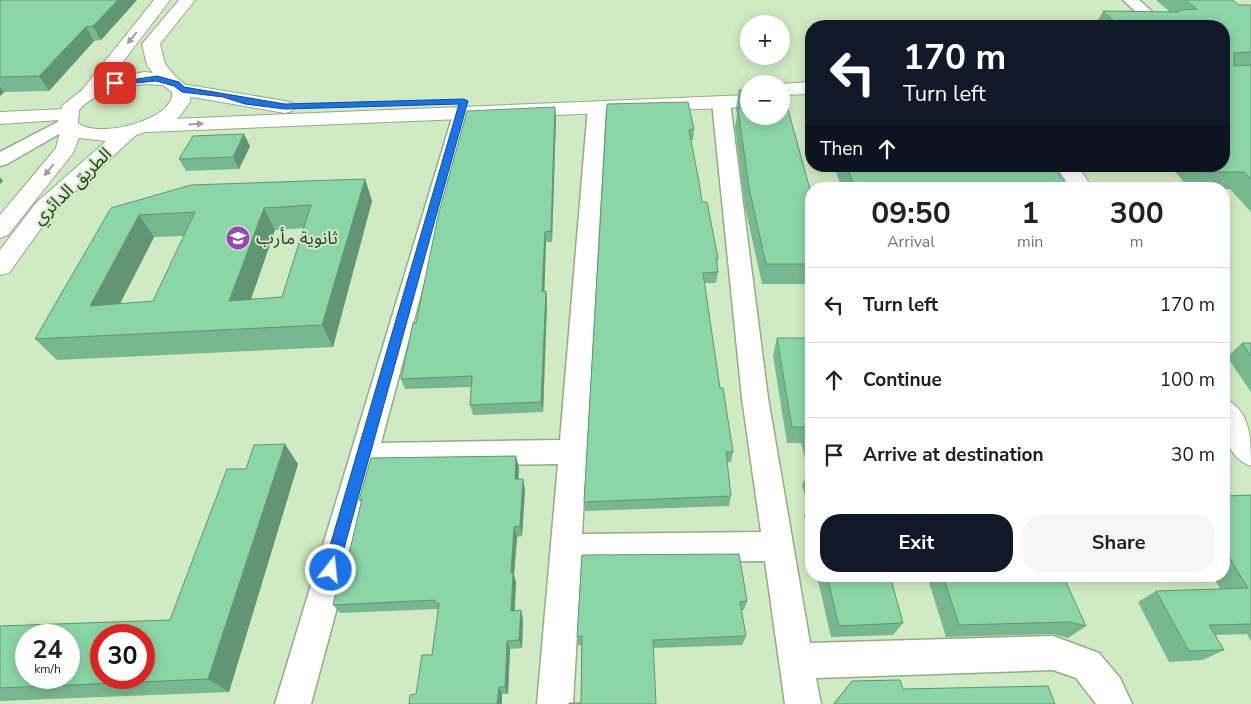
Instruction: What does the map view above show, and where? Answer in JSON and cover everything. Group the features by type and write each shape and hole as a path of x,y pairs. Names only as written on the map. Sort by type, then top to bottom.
{"street":[{"path":"0,160 68,122 74,105 88,94 162,0"},
{"path":"175,85 156,65 151,44 187,0"},
{"path":"1130,0 1153,20"},
{"path":"88,94 129,80 144,78 224,95 245,102 285,107 597,108 719,97 740,92"},
{"name":"الطريق الدائري","path":"0,267 44,208 137,129 161,119 176,108 183,96 175,85"},
{"path":"790,89 805,88"},
{"path":"719,97 755,398 803,704"},
{"path":"0,118 68,122 88,134 462,107 719,97 740,100"},
{"path":"790,100 805,99"},
{"path":"293,704 462,107"},
{"path":"555,704 597,108"},
{"name":"الطريق الدائري","path":"0,230 66,149 68,122"},
{"path":"1230,420 1251,453"},
{"path":"363,455 572,452"},
{"path":"565,549 779,546"},
{"path":"797,661 1054,653 1087,665 1108,690 1114,704"}],"building":[{"path":"0,0 118,0 93,26 86,27 39,76 0,77"},
{"path":"1185,0 1232,0 1239,5 1251,5 1251,52 1234,53 1234,66 1251,65 1251,179 1244,172 1230,172 1230,20 1113,20 1103,11 1178,12 1179,10 1197,9"},
{"path":"688,102 694,129 689,130 702,202 707,202 718,258 716,258 718,272 703,273 720,388 723,388 733,452 726,452 731,496 584,502 607,104"},
{"path":"555,107 551,231 545,232 542,291 546,291 541,402 470,405 472,376 401,379 413,323 416,323 438,216 467,111"},
{"path":"790,117 808,182 805,182 805,264 766,264 749,188 740,125 790,125"},
{"path":"244,134 233,157 179,159 193,136"},
{"path":"849,172 1058,172 1064,182 853,182"},
{"path":"365,179 322,325 35,339 111,208 191,185","holes":["311,205 282,297 229,301 264,208","195,212 153,301 90,306 139,215"]},
{"path":"777,338 805,338 805,427 792,427"},
{"path":"1242,343 1251,343 1251,356"},
{"path":"285,444 208,679 155,681 155,624 90,624 90,684 80,685 80,624 57,624 170,620 227,469 246,469 254,445"},
{"path":"516,456 515,479 523,479 520,526 514,527 511,611 521,610 519,640 507,641 505,687 499,687 497,704 409,704 410,695 416,694 422,655 432,655 439,603 434,603 435,600 333,605 341,571 345,571 362,499 359,500 371,458"},
{"path":"1251,495 1251,624 1209,625 1224,650 1189,651 1156,591 1248,588 1230,559 1230,496"},
{"path":"739,554 747,601 740,602 746,636 653,640 656,704 569,704 581,703 582,636 577,637 582,555"},
{"path":"828,582 892,582 903,623 839,626"},
{"path":"945,582 1066,582 1086,626 1070,622 959,625"},
{"path":"15,625 15,687 0,688 0,626"},
{"path":"900,680 903,689 1048,686 1055,704 834,704 852,681"}],"place":[{"name":"ثانوية مأرب","path":"238,238"}],"route":[{"path":"115,83 144,78 157,78 177,84 182,90 224,95 245,102 285,107 464,101 331,570"}]}
